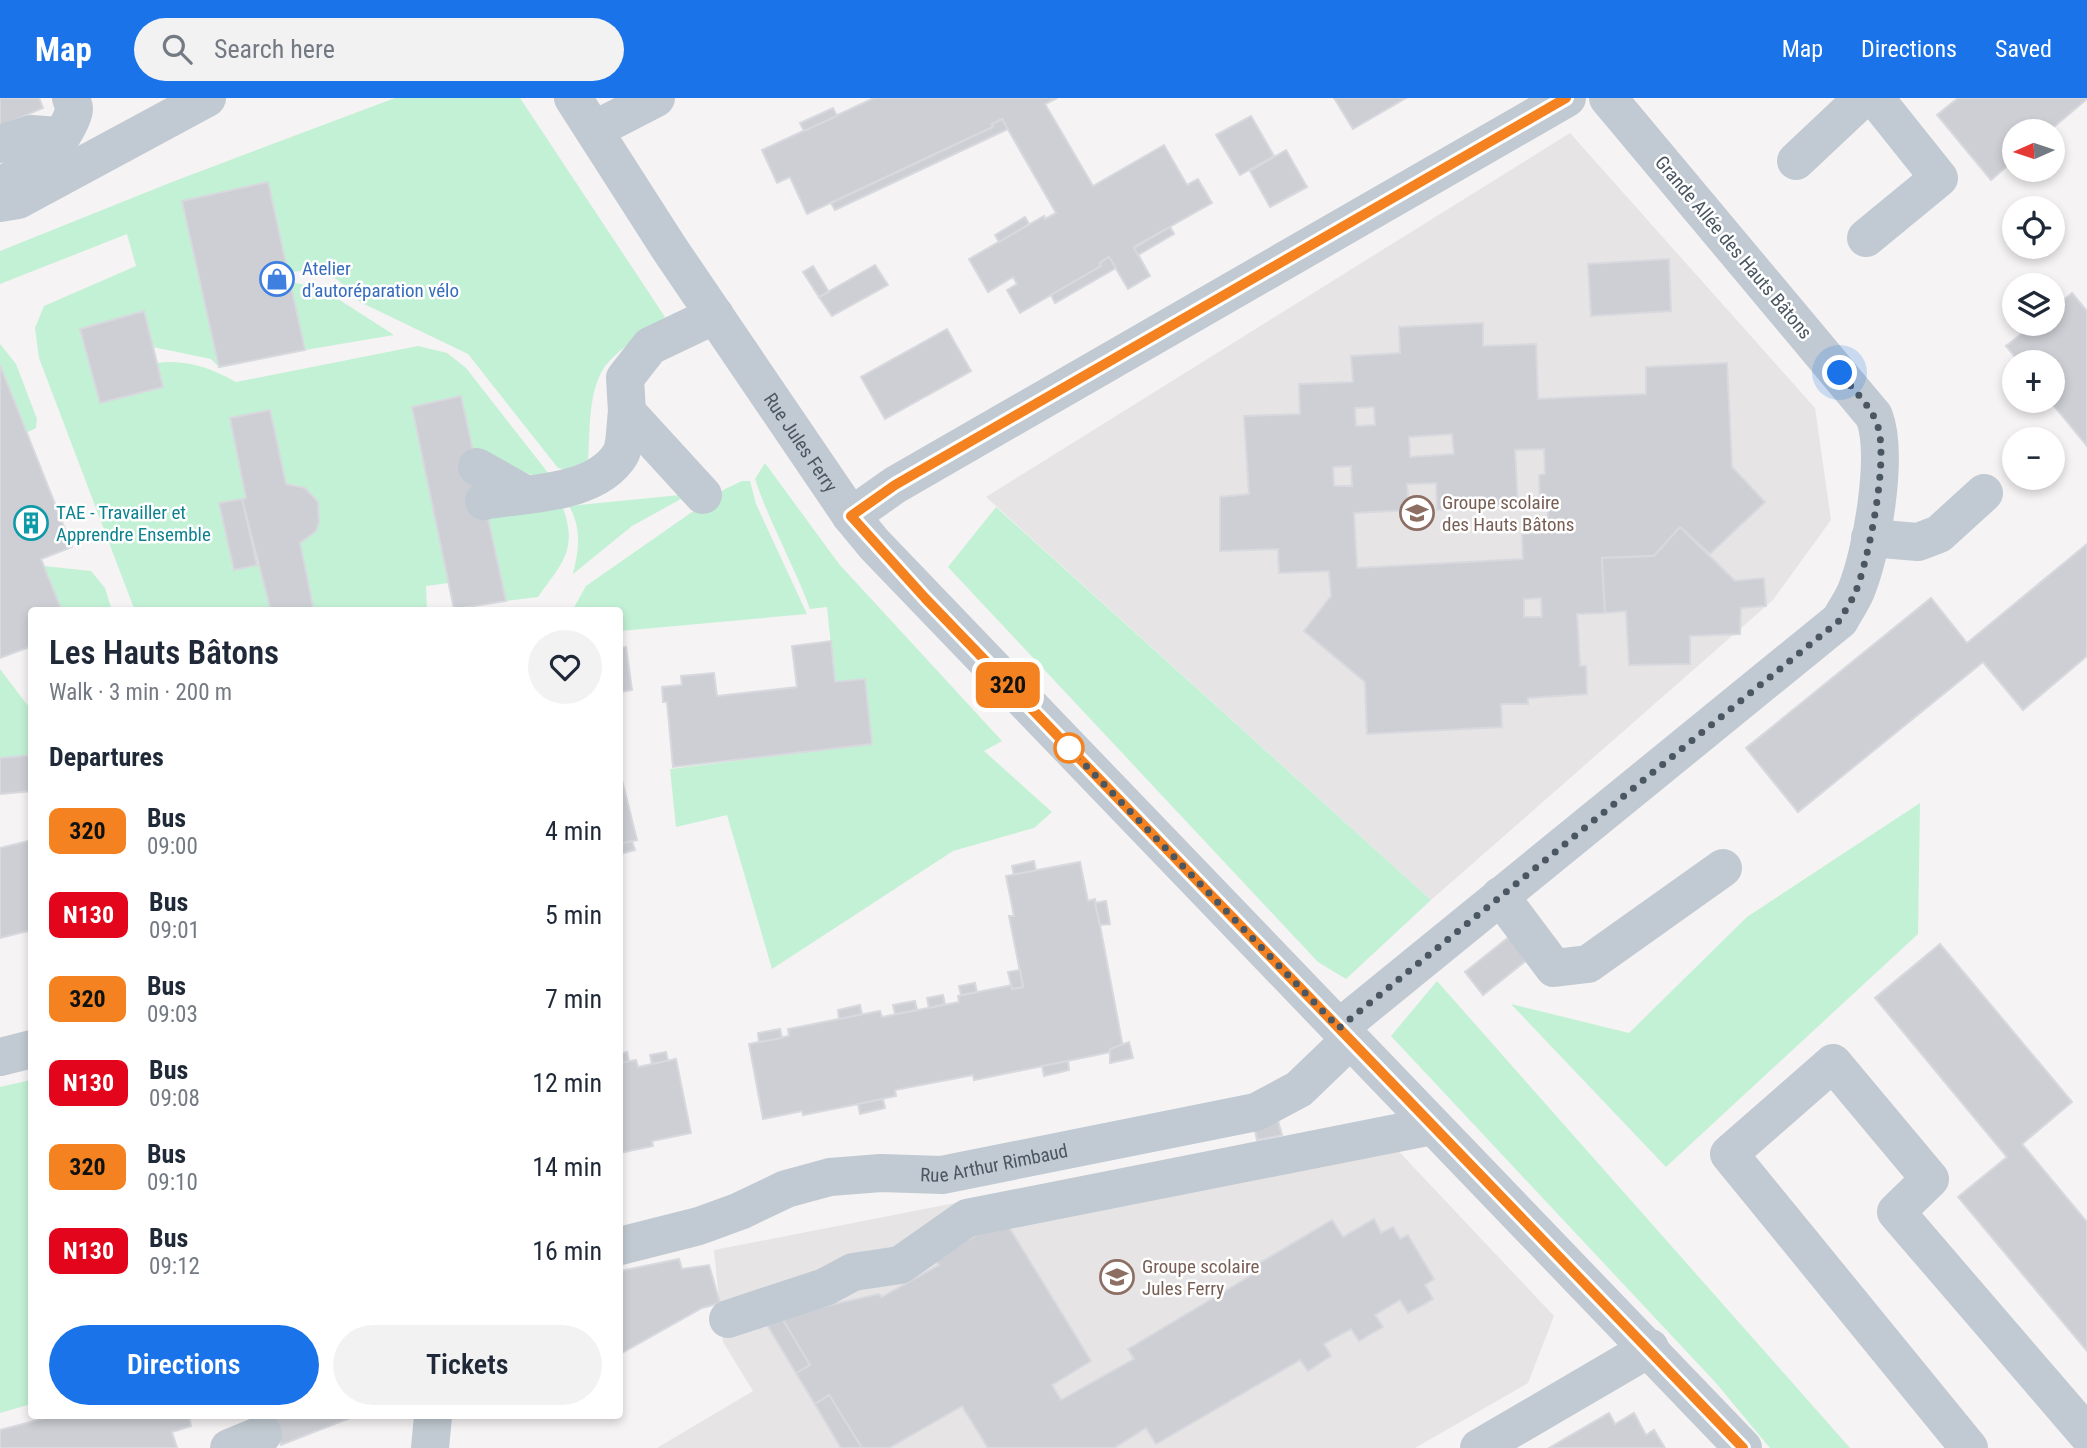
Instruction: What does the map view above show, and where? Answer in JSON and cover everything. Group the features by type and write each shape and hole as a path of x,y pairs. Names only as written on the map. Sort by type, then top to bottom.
{"street":[{"path":"0,181 8,181 36,169 51,153 59,136 70,123 74,110 71,98"},
{"name":"Rue Jules Ferry","path":"573,98 851,516 925,598 1432,1126 1650,1348 1743,1448"},
{"path":"594,130 656,98"},
{"path":"851,516 895,485 1567,98"},
{"name":"Grande Allée des Hauts Bâtons","path":"1345,1034 1500,896 1840,620 1856,592 1870,538 1881,460 1880,431 1874,416 1608,98"},
{"path":"1796,161 1863,98"},
{"path":"1866,238 1939,178 1875,98"},
{"path":"0,203 30,194 183,103"},
{"path":"0,144 31,134 59,136"},
{"path":"480,484 525,494 597,478 621,454 627,412 625,378 650,346 715,315"},
{"path":"627,412 703,495"},
{"path":"1870,538 1918,542 1939,534 1984,493"},
{"path":"1500,896 1554,968 1587,964 1723,868"},
{"name":"Rue Arthur Rimbaud","path":"623,1245 699,1226 786,1189 830,1177 881,1173 942,1175 1256,1112 1299,1089 1345,1034"},
{"path":"0,1057 28,1050"},
{"path":"1969,1448 1729,1154 1833,1063 1930,1179 1896,1212 2087,1434"},
{"path":"728,1319 825,1287 853,1272 900,1265 967,1218 1432,1126"},
{"path":"1479,1448 1650,1348"},
{"path":"430,1448 433,1419"}],"shaded area":[{"name":"Groupe scolaire des Hauts Bâtons","path":"1570,133 1815,408 1831,520 1773,600 1431,900 986,497"},
{"name":"Groupe scolaire Jules Ferry","path":"1371,1122 1554,1316 1528,1383 1415,1448 657,1448 753,1391 723,1342 714,1250"}],"green space":[{"path":"395,98 520,98 665,317 604,367 591,406 588,462 573,471 558,468 468,354 360,302 338,280 315,270 288,272 268,183 183,201 219,367 211,359 153,347 144,311 81,330 100,403 163,387 157,363 178,362 198,366 236,382 418,346 447,353 466,368 549,474 541,478 474,455 461,397 412,407 449,583 426,586 427,607 313,607 300,543 310,536 316,527 319,517 315,498 298,486 286,484 270,410 230,418 246,498 219,504 233,569 261,564 270,607 133,607 39,358 35,328 44,306 136,266 127,234 0,284 0,251 172,182"},
{"path":"290,282 321,288 394,335 305,350"},
{"path":"0,344 16,364 37,419 36,428 26,433 0,365"},
{"path":"765,463 839,564 1002,741 984,751 1052,812 1034,828 953,851 772,969 727,815 676,827 670,769 872,744 865,679 835,682 827,607 810,609 768,512 755,479"},
{"path":"742,481 750,481 756,504 807,614 623,631 623,607 574,607 586,586 725,489"},
{"path":"690,494 632,526 573,574 578,539 576,523 569,506"},
{"path":"996,507 1431,900 1346,979 1318,962 948,567"},
{"path":"563,508 569,535 565,556 560,565 538,597 506,601 486,510"},
{"path":"44,566 91,571 105,588 111,607 60,607"},
{"path":"0,669 28,706 28,755 0,758"},
{"path":"1920,803 1918,934 1666,1167 1511,1004 1629,1033 1747,917"},
{"path":"1437,981 1850,1448 1770,1448 1716,1383 1391,1036"},
{"path":"28,1081 28,1405 0,1413 0,1087"}],"building":[{"path":"0,98 39,98 43,108 0,126"},
{"path":"874,98 1057,98 1045,104 1093,186 1164,145 1187,185 1198,179 1212,203 1134,247 1150,276 1128,289 1109,257 1100,263 1101,266 1020,313 1007,290 1017,284 1013,277 988,292 969,259 1044,216 1045,219 1056,213 1002,119 992,124 993,127 807,214 790,177 777,183 762,150"},
{"path":"1334,98 1406,98 1353,129"},
{"path":"1958,98 2087,98 2063,119 2002,119 2002,170 1991,180 1937,115"},
{"path":"833,108 837,116 804,131 800,123"},
{"path":"1251,116 1274,156 1240,175 1216,135"},
{"path":"1002,119 1008,129 835,210 831,203 993,127 992,124"},
{"path":"1286,150 1307,187 1270,207 1250,171"},
{"path":"268,182 305,350 219,367 182,201"},
{"path":"1025,217 1029,224 999,242 995,235"},
{"path":"1170,227 1174,234 1138,255 1134,248"},
{"path":"1109,257 1116,268 1055,303 1051,295 1101,266 1100,263"},
{"path":"1669,259 1671,311 1591,316 1588,264"},
{"path":"875,265 888,285 832,316 819,297"},
{"path":"813,266 829,292 819,297 803,272"},
{"path":"2072,293 2087,311 2087,446 2060,413 2065,413 2065,350 2009,350 2006,346 2019,336 2065,336 2065,299"},
{"path":"144,311 163,387 100,403 80,329"},
{"path":"1483,323 1483,346 1536,344 1538,399 1646,394 1646,367 1727,363 1732,467 1765,502 1710,554 1680,527 1654,556 1602,558 1605,613 1577,614 1580,666 1586,666 1587,694 1528,698 1528,704 1501,704 1502,727 1367,734 1365,682 1304,631 1331,596 1329,571 1279,573 1278,549 1220,551 1220,497 1249,494 1244,416 1300,414 1299,384 1353,382 1351,356 1400,353 1399,327","holes":["1374,407 1375,425 1356,426 1355,408","1452,434 1454,454 1410,457 1409,437","1544,449 1545,474 1539,475 1540,501 1547,501 1549,532 1522,534 1523,559 1357,568 1354,513 1409,510 1407,484 1436,483 1437,510 1518,505 1515,450","1351,466 1352,486 1334,486 1333,467","1541,598 1542,617 1524,617 1524,599"]},
{"path":"947,329 971,371 885,419 861,377"},
{"name":"TAE - Travailler et Apprendre Ensemble","path":"0,365 72,547 41,559 60,607 28,607 28,648 0,658"},
{"path":"461,396 506,601 454,607 412,407"},
{"path":"270,410 286,484 305,488 318,502 319,522 316,531 300,543 313,607 270,607 242,499 246,498 230,418"},
{"path":"242,499 257,565 234,570 219,503"},
{"path":"1680,527 1735,581 1764,578 1766,606 1741,608 1740,634 1690,636 1690,664 1629,665 1626,611 1605,613 1602,558 1654,556"},
{"path":"2087,544 2087,656 2023,710 1983,662 1798,812 1746,748 1931,598 1967,643"},
{"path":"831,641 835,682 865,679 872,744 673,767 667,702 663,702 662,687 682,685 681,676 714,673 717,696 797,687 792,646"},
{"path":"626,647 632,690 623,692 623,648"},
{"path":"28,755 28,791 0,794 0,758"},
{"path":"623,784 637,840 623,843"},
{"path":"28,841 28,931 0,938 0,848"},
{"path":"632,841 635,850 623,853 623,843"},
{"path":"1034,861 1036,871 1014,875 1012,866"},
{"path":"1080,862 1088,901 1095,899 1123,1047 1110,1049 1111,1052 974,1080 973,1075 895,1090 896,1096 803,1115 802,1111 763,1119 749,1044 789,1036 788,1029 880,1011 882,1017 959,1002 958,996 1012,985 1012,989 1023,987 1009,916 1014,916 1006,876"},
{"path":"1106,901 1110,924 1100,925 1095,903"},
{"path":"1509,937 1527,960 1483,995 1465,972"},
{"path":"1940,944 2072,1102 2022,1144 2087,1222 2087,1351 1958,1197 2007,1157 1875,998"},
{"path":"1020,970 1023,987 1012,989 1008,972"},
{"path":"975,983 977,992 961,995 959,986"},
{"path":"943,995 945,1004 929,1008 927,998"},
{"path":"915,1001 917,1010 895,1014 893,1005"},
{"path":"860,1005 862,1014 839,1019 838,1010"},
{"path":"780,1029 782,1038 759,1042 758,1033"},
{"path":"1129,1042 1133,1058 1110,1063 1110,1049"},
{"path":"627,1052 629,1061 623,1062 623,1053"},
{"path":"666,1052 668,1061 652,1064 650,1055"},
{"path":"676,1059 691,1133 652,1141 653,1146 623,1152 623,1062 636,1060 638,1067"},
{"path":"1068,1061 1069,1070 1044,1076 1042,1066"},
{"path":"883,1099 885,1108 860,1114 858,1104"},
{"path":"1278,1121 1282,1135 1257,1140 1254,1126"},
{"path":"1374,1219 1381,1233 1393,1227 1400,1239 1408,1235 1434,1279 1425,1285 1433,1299 1408,1313 1400,1300 1375,1315 1383,1327 1359,1341 1351,1329 1324,1344 1331,1356 1308,1371 1300,1360 1156,1444 1146,1428 1114,1448 988,1448 962,1406 889,1448 862,1448 829,1395 815,1404 796,1373 810,1365 783,1320 764,1320 879,1294 882,1297 939,1265 935,1260 991,1226 1007,1224 1091,1361 1052,1385 1061,1400 1134,1359 1128,1349 1255,1273 1251,1268 1332,1220 1343,1237"},
{"path":"679,1259 682,1269 709,1265 720,1303 702,1308 623,1352 623,1270"},
{"path":"783,1320 810,1365 796,1373 766,1323"},
{"path":"829,1395 862,1448 841,1448 815,1404"},
{"path":"1609,1413 1615,1424 1634,1413 1646,1435 1654,1430 1665,1448 1549,1448"},
{"path":"42,1419 190,1419 191,1426 172,1432 177,1448 0,1448 0,1430"},
{"path":"274,1419 347,1419 281,1445"}],"bus line":[{"name":"320","path":"1566,98 1072,381 926,470 895,485 851,516 925,598 1432,1126 1650,1348 1743,1448"}],"place":[{"name":"Atelier d'autoréparation vélo","path":"277,279"},
{"name":"Groupe scolaire des Hauts Bâtons","path":"1417,513"},
{"name":"TAE - Travailler et Apprendre Ensemble","path":"31,523"},
{"name":"Groupe scolaire Jules Ferry","path":"1117,1277"}],"route":[{"path":"1069,748 1339,1028 1677,750 1840,620 1856,592 1870,538 1881,460 1880,431 1874,416 1840,373"}]}
